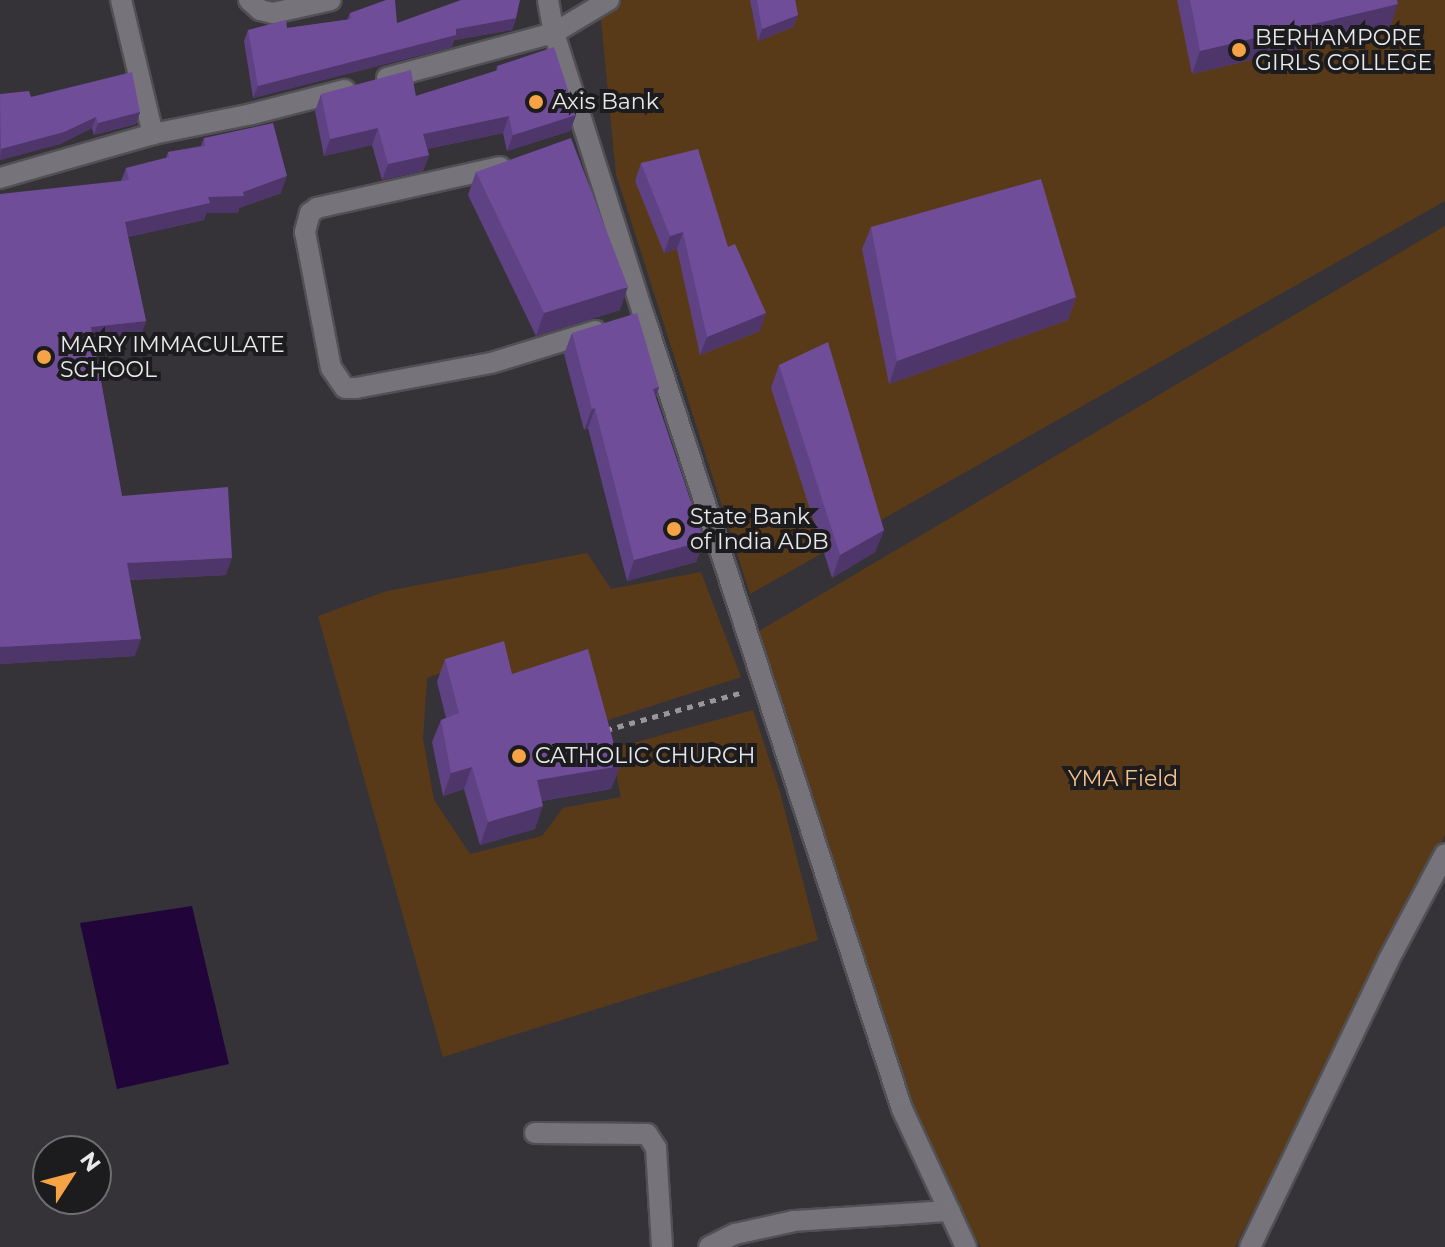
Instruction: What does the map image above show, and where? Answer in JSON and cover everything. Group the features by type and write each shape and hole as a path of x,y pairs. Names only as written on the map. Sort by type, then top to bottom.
{"street":[{"path":"121,0 153,134"},
{"path":"249,0 260,10 273,13 331,0"},
{"path":"548,0 581,142 629,321 763,686 902,1109 966,1247"},
{"path":"0,178 153,134 252,114 554,33 609,0"},
{"path":"518,161 317,208 310,213 305,232 314,294 331,368 345,388 356,388 491,363 629,321"},
{"path":"1250,1247 1388,961 1445,854"},
{"path":"535,1133 647,1134 656,1148 662,1247"},
{"path":"709,1247 735,1234 794,1221 950,1211"}],"path":[{"path":"598,732 763,686"}],"green space":[{"path":"599,0 1445,0 1445,201 750,594 616,174"},
{"name":"YMA Field","path":"1445,226 1445,835 1235,1247 981,1247 902,1109 747,638"},
{"path":"587,553 611,589 701,572 741,677 605,721 514,690 495,653 427,678 423,739 434,800 470,854 542,836 563,808 621,797 611,749 753,710 780,792 818,940 443,1057 318,616 387,591"}],"shaded area":[{"path":"192,906 229,1064 117,1089 80,923"}],"building":[{"path":"386,0 395,0 397,23 461,0 520,0 516,18 456,29 456,35 258,86 248,30 286,20 287,28 351,19 350,13"},
{"path":"757,0 795,0 798,15 762,29"},
{"path":"1190,0 1397,0 1398,4 1200,51"},
{"path":"554,47 576,115 513,135 509,116 423,134 429,155 388,164 378,128 330,139 321,94 411,70 416,96 498,70 497,66"},
{"path":"132,72 140,112 98,123 96,117 64,132 1,149 0,94 29,91 31,97"},
{"name":"MARY IMMACULATE SCHOOL","path":"273,123 287,176 243,192 244,196 208,197 210,203 125,222 146,321 91,327 122,496 228,487 232,558 127,563 141,639 0,647 0,194 129,180 126,168 169,157 168,152 205,146 204,138"},
{"path":"571,138 628,287 544,313 476,172"},
{"path":"698,149 728,247 735,244 766,313 707,337 683,232 670,236 641,163"},
{"path":"1041,179 1076,297 897,361 871,227"},
{"path":"637,313 659,387 653,389 704,541 634,560 595,408 592,409 572,333"},
{"path":"828,342 884,530 840,555 779,365"},
{"name":"CATHOLIC CHURCH","path":"504,641 512,674 588,649 620,766 537,780 543,806 488,822 472,767 451,773 441,720 459,713 445,659"}],"place":[{"name":"BERHAMPORE GIRLS COLLEGE","path":"1239,50"},
{"name":"Axis Bank","path":"536,102"},
{"name":"MARY IMMACULATE SCHOOL","path":"44,357"},
{"name":"State Bank of India ADB","path":"674,529"},
{"name":"CATHOLIC CHURCH","path":"519,756"}]}
